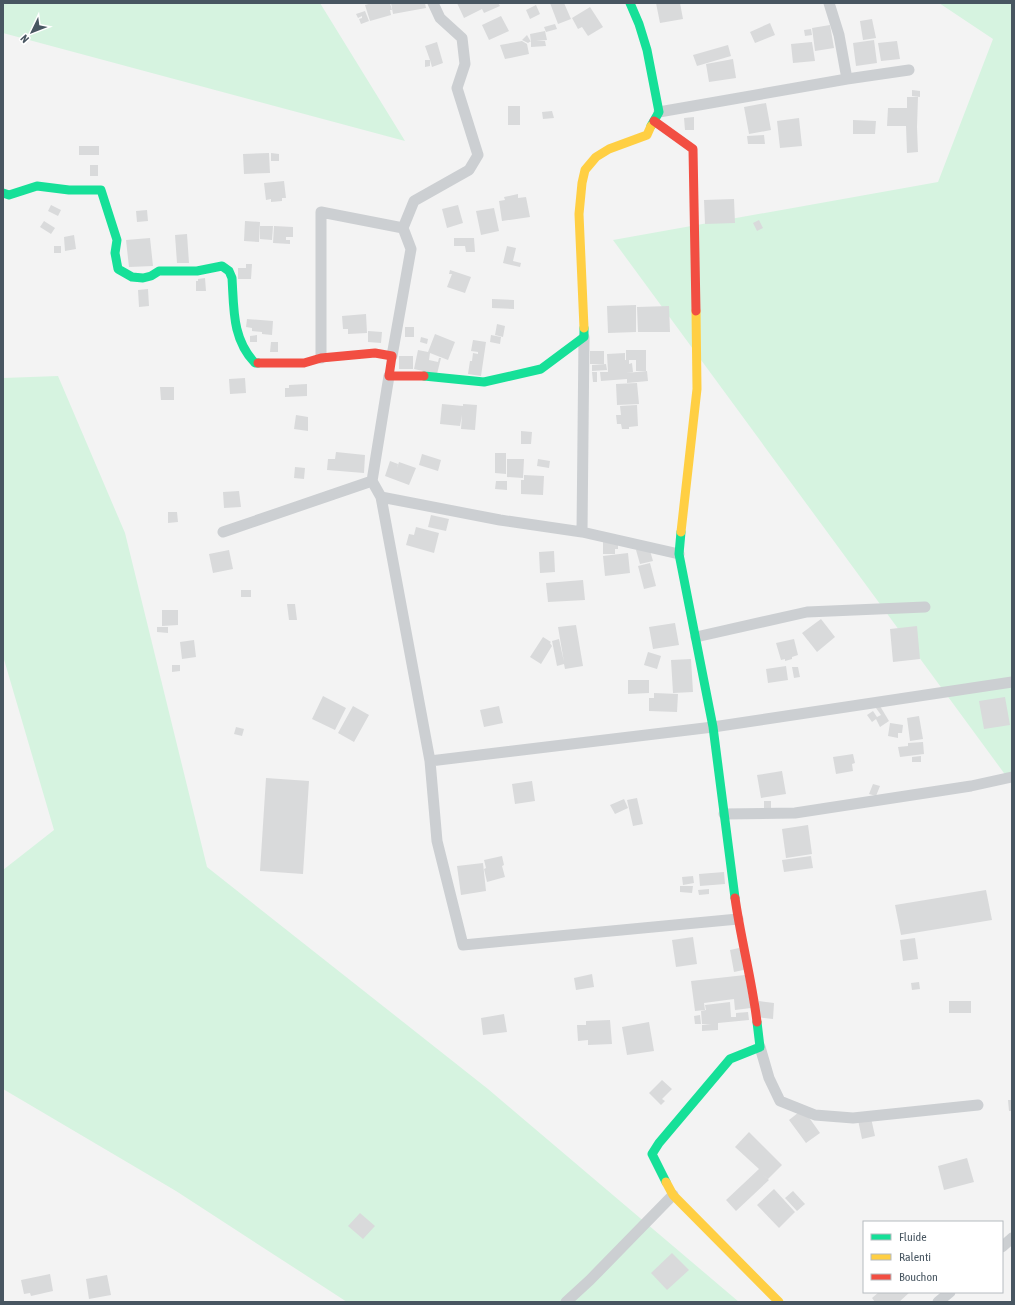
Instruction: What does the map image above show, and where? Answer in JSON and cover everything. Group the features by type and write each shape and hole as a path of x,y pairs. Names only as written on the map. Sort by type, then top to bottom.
{"street":[{"path":"433,3 440,18 462,38 465,64 457,88 478,155 469,170 414,201 403,228 412,249 392,356 372,481 381,497 430,761 437,841 463,945 738,919"},
{"path":"582,532 584,337 578,214 582,183 585,170 596,157 609,149 647,135 657,117 647,50 639,24 630,3"},
{"path":"830,3 839,36 847,79"},
{"path":"657,117 847,79 909,70"},
{"path":"657,117 693,149 697,389 679,554 713,727 738,919 753,990 760,1047 769,1078 780,1101 815,1115 853,1118 978,1105"},
{"path":"3,193 9,195 37,186 69,190 101,190 117,240 115,253 118,270 132,277 143,278 151,276 159,271 197,271 222,266 229,271 232,278 238,337 246,356 255,364 304,363 320,358 375,353 392,356"},
{"path":"320,358 321,212 403,228"},
{"path":"389,376 421,376 484,382 541,369 584,337"},
{"path":"223,532 372,481"},
{"path":"381,497 500,520 582,532 679,554"},
{"path":"696,637 807,612 925,607"},
{"path":"430,761 713,727 1012,682"},
{"path":"724,814 795,813 971,786 1012,777"},
{"path":"760,1047 730,1059 659,1143 652,1154 673,1195 779,1302"},
{"path":"566,1302 590,1280 673,1195"},
{"path":"1003,1246 1012,1238"},
{"path":"938,1302 949,1293"}],"green space":[{"path":"3,3 320,3 405,141 3,33"},
{"path":"939,3 1012,3 1012,784 613,240 938,182 993,39"},
{"path":"58,376 125,533 207,867 488,1089 739,1302 347,1302 176,1191 3,1089 3,870 54,830 3,656 3,378"}],"building":[{"path":"372,3 390,3 392,10 390,10 391,15 370,21 365,5"},
{"path":"391,3 425,3 426,8 393,14"},
{"path":"457,3 498,3 500,6 484,13 482,9 464,18"},
{"path":"550,3 564,3 571,19 558,24"},
{"path":"656,3 680,3 683,19 660,23"},
{"path":"536,5 540,14 530,19 526,10"},
{"path":"590,7 603,27 588,36 582,27 578,29 572,18"},
{"path":"365,11 369,21 361,24 359,19 362,18 362,16 358,18 356,14"},
{"path":"501,16 509,31 489,40 482,25"},
{"path":"872,19 876,38 863,40 860,21"},
{"path":"770,23 775,35 755,43 750,32"},
{"path":"555,24 557,29 546,32 544,27"},
{"path":"830,25 834,48 815,51 812,28"},
{"path":"811,29 812,35 805,36 804,30"},
{"path":"545,31 547,40 536,41 545,41 546,46 531,47 530,34"},
{"path":"527,35 531,41 528,43 522,40"},
{"path":"874,40 877,63 856,66 853,43"},
{"path":"522,41 527,44 529,54 505,59 500,45"},
{"path":"897,41 900,59 881,61 878,43"},
{"path":"437,42 443,63 432,67 425,46"},
{"path":"812,42 815,61 793,63 791,44"},
{"path":"728,45 731,56 697,66 693,55"},
{"path":"733,59 736,78 709,82 706,64"},
{"path":"425,60 430,60 430,66 425,67"},
{"path":"912,90 920,91 920,97 912,96"},
{"path":"907,97 918,97 918,152 907,153 906,126 887,126 888,108 907,108"},
{"path":"766,103 771,130 749,134 744,107"},
{"path":"508,106 520,106 520,125 508,125"},
{"path":"552,111 554,118 543,119 542,112"},
{"path":"694,117 694,130 685,130 684,118"},
{"path":"799,118 802,146 780,148 777,121"},
{"path":"853,120 876,121 875,134 853,134"},
{"path":"764,135 765,144 748,144 747,136"},
{"path":"79,146 99,146 99,155 79,155"},
{"path":"269,153 270,173 244,174 243,154"},
{"path":"271,153 279,154 279,161 271,161"},
{"path":"90,165 98,165 98,176 90,176"},
{"path":"284,181 286,198 282,198 282,201 271,202 271,199 266,200 264,183"},
{"path":"518,194 518,198 526,197 530,217 502,221 499,201 505,200 504,197"},
{"path":"734,199 735,223 705,224 704,200"},
{"path":"51,205 61,210 58,216 48,211"},
{"path":"458,205 463,223 447,228 442,209"},
{"path":"494,208 499,231 481,235 476,211"},
{"path":"147,210 148,221 137,222 136,211"},
{"path":"759,220 763,228 757,231 753,223"},
{"path":"44,221 55,228 51,234 40,227"},
{"path":"245,221 260,222 259,242 244,241"},
{"path":"260,226 273,226 272,240 260,239"},
{"path":"274,226 293,227 293,237 286,237 286,240 290,240 290,244 273,243"},
{"path":"187,234 189,263 177,263 175,235"},
{"path":"74,235 76,249 65,251 64,237"},
{"path":"150,238 153,266 129,267 126,240"},
{"path":"454,238 474,238 475,252 466,252 465,246 454,246"},
{"path":"54,246 61,246 61,253 54,253"},
{"path":"507,246 516,248 513,261 521,263 520,267 503,263"},
{"path":"246,264 252,264 251,279 238,279 238,268 246,268"},
{"path":"450,270 471,277 465,293 447,287 452,274 449,274"},
{"path":"205,278 206,291 196,291 196,281 198,281 198,279"},
{"path":"148,289 149,306 139,307 138,290"},
{"path":"492,299 514,300 514,309 492,308"},
{"path":"636,305 636,332 608,333 607,306"},
{"path":"669,306 670,332 638,332 637,307"},
{"path":"366,314 367,333 348,334 348,329 343,329 342,316"},
{"path":"247,319 273,321 272,335 252,331 252,328 246,327"},
{"path":"497,324 505,326 503,337 495,335"},
{"path":"405,327 414,327 414,337 405,337"},
{"path":"368,331 382,332 381,343 368,342"},
{"path":"435,334 455,342 448,360 430,353 429,360 438,362 439,358 441,358 437,374 414,369 418,350 428,352"},
{"path":"257,335 257,342 250,342 250,336"},
{"path":"491,335 501,337 500,344 490,342"},
{"path":"421,337 428,339 427,344 420,342"},
{"path":"473,340 486,342 481,376 468,374 473,353 478,354 478,352 471,351"},
{"path":"271,342 278,342 278,352 270,352"},
{"path":"626,350 646,350 646,371 636,371 636,360 626,360"},
{"path":"590,351 604,351 604,364 590,364"},
{"path":"625,353 625,360 629,360 629,364 632,363 633,372 626,373 647,371 648,381 627,383 627,379 601,381 600,372 608,372 607,354"},
{"path":"399,356 413,356 413,369 399,369"},
{"path":"606,364 607,370 592,371 592,365"},
{"path":"592,372 597,372 597,382 593,382"},
{"path":"245,378 246,393 230,394 229,379"},
{"path":"637,383 639,404 617,405 616,384"},
{"path":"307,384 307,396 285,397 285,388 289,388 289,385"},
{"path":"160,387 174,387 174,400 161,400"},
{"path":"442,404 463,406 463,404 477,405 475,430 461,429 462,415 460,426 440,424"},
{"path":"637,405 638,426 629,427 629,429 622,429 621,424 617,424 616,415 621,415 620,406"},
{"path":"296,415 308,417 308,431 294,429"},
{"path":"521,431 532,432 531,444 521,444"},
{"path":"336,452 365,455 364,473 327,470 328,459 335,459"},
{"path":"495,453 506,453 506,474 495,473"},
{"path":"422,454 441,460 438,471 419,465"},
{"path":"507,459 524,459 523,478 507,477"},
{"path":"538,459 550,461 549,468 537,466"},
{"path":"390,461 398,464 397,468 399,462 416,468 409,485 385,476"},
{"path":"295,467 305,468 304,479 294,478"},
{"path":"524,475 544,476 543,495 521,494 521,480 524,480"},
{"path":"496,481 507,481 507,490 495,489"},
{"path":"239,491 241,507 224,508 223,492"},
{"path":"168,512 177,512 178,522 168,523"},
{"path":"431,515 449,519 446,531 428,527"},
{"path":"416,527 439,533 434,553 406,545 409,534 414,535"},
{"path":"603,542 618,543 618,549 615,549 615,554 603,554"},
{"path":"649,547 653,561 640,564 636,550"},
{"path":"229,550 233,569 213,573 209,554"},
{"path":"554,551 555,572 540,573 539,552"},
{"path":"628,553 630,573 605,576 603,556"},
{"path":"650,563 656,586 644,589 638,566"},
{"path":"583,580 585,600 548,602 546,583"},
{"path":"241,590 251,590 251,597 241,597"},
{"path":"287,604 295,604 297,620 289,620"},
{"path":"162,610 178,610 178,625 162,626"},
{"path":"821,619 835,637 817,652 802,633"},
{"path":"675,623 679,645 653,649 649,627"},
{"path":"576,625 583,666 565,669 564,664 557,666 552,641 559,639 564,662 558,627"},
{"path":"917,626 920,659 893,662 890,629"},
{"path":"157,627 168,627 168,633 157,632"},
{"path":"543,637 551,642 550,643 552,646 541,664 530,657"},
{"path":"794,639 798,655 792,657 792,659 785,661 785,659 781,660 776,643"},
{"path":"194,640 196,657 182,659 180,642"},
{"path":"648,652 661,656 657,669 644,665"},
{"path":"691,659 693,692 673,693 671,660"},
{"path":"172,665 180,665 180,671 172,672"},
{"path":"786,666 788,680 768,683 766,669"},
{"path":"792,667 798,667 800,677 794,678"},
{"path":"628,680 649,680 649,693 628,694"},
{"path":"654,693 678,694 677,712 649,711 649,698 654,698"},
{"path":"323,696 346,708 335,730 312,719"},
{"path":"1005,697 1010,725 984,729 979,701"},
{"path":"353,706 369,715 354,742 338,733"},
{"path":"499,706 503,723 484,727 480,710"},
{"path":"880,706 889,721 880,727 876,719 872,722 867,715 873,711 877,717 881,715 876,708"},
{"path":"919,716 923,739 910,741 907,718"},
{"path":"890,723 903,725 902,733 898,733 898,738 888,736"},
{"path":"236,727 244,729 242,736 234,734"},
{"path":"923,742 924,754 900,757 898,747 908,746 908,743"},
{"path":"853,754 855,763 852,764 853,771 836,774 833,757"},
{"path":"921,756 921,762 912,762 912,757"},
{"path":"782,771 786,794 761,798 757,775"},
{"path":"266,778 309,781 303,874 260,871"},
{"path":"532,781 535,801 515,804 512,784"},
{"path":"873,784 880,786 876,796 869,794"},
{"path":"637,798 643,824 633,826 627,800"},
{"path":"624,799 628,808 615,814 610,805"},
{"path":"764,801 771,801 771,810 764,809"},
{"path":"808,825 812,854 786,858 782,829"},
{"path":"502,856 504,865 502,866 505,877 487,882 484,869 486,868 484,860"},
{"path":"811,856 813,868 784,872 782,860"},
{"path":"483,863 486,891 461,895 457,866"},
{"path":"724,872 725,884 700,886 699,874"},
{"path":"693,876 694,883 683,885 682,877"},
{"path":"680,886 693,886 692,893 680,892"},
{"path":"709,889 709,894 699,895 698,890"},
{"path":"986,890 992,920 901,935 895,905"},
{"path":"693,937 697,964 676,967 672,940"},
{"path":"915,938 918,959 903,961 900,940"},
{"path":"739,948 748,969 734,972 730,950"},
{"path":"592,974 594,987 576,990 574,978"},
{"path":"745,975 751,1008 735,1010 734,999 704,1003 705,1010 695,1011 691,981"},
{"path":"919,982 920,989 912,990 911,983"},
{"path":"759,1001 774,1003 773,1019 757,1017"},
{"path":"949,1001 971,1001 971,1013 949,1013"},
{"path":"730,1002 731,1017 736,1017 736,1013 748,1012 749,1020 718,1023 718,1030 702,1031 702,1025 711,1024 702,1024 701,1011 706,1010 705,1005"},
{"path":"504,1014 507,1032 483,1035 481,1018"},
{"path":"700,1015 701,1024 695,1024 694,1016"},
{"path":"610,1020 612,1044 588,1045 588,1040 578,1041 577,1025 586,1025 586,1021"},
{"path":"649,1022 654,1051 627,1055 622,1027"},
{"path":"662,1080 672,1089 662,1099 665,1101 661,1105 649,1093"},
{"path":"1008,1100 1012,1100 1012,1111 1009,1111"},
{"path":"803,1109 820,1133 806,1143 789,1120"},
{"path":"871,1118 875,1136 862,1139 858,1120"},
{"path":"749,1132 782,1165 768,1179 762,1174 769,1180 736,1211 726,1200 759,1169 735,1147"},
{"path":"967,1158 974,1182 944,1190 938,1166"},
{"path":"774,1189 795,1212 779,1228 757,1205"},
{"path":"793,1191 805,1204 797,1211 785,1198"},
{"path":"360,1213 375,1226 363,1239 348,1226"},
{"path":"672,1253 689,1270 667,1290 651,1273"},
{"path":"50,1274 53,1291 31,1296 30,1293 24,1294 21,1280"},
{"path":"107,1275 111,1295 89,1299 86,1279"},
{"path":"878,1293 909,1293 899,1302 875,1302 872,1298"}],"traffic: fast":[{"path":"630,3 639,24 647,50 659,112 651,126"},
{"path":"3,193 9,195 37,186 69,190 101,190 117,240 115,253 118,269 132,277 143,278 151,276 159,271 197,271 222,266 229,271 232,278 234,312 238,334 247,354 255,363 258,363"},
{"path":"424,376 484,382 541,369 584,337 584,328"},
{"path":"681,532 679,554 713,727 735,898"},
{"path":"666,1182 652,1154 659,1143 730,1059 760,1047 757,1022"}],"traffic: slow":[{"path":"584,328 579,214 582,183 585,170 596,157 609,149 647,135 651,126"},
{"path":"681,532 697,389 696,311"},
{"path":"666,1182 673,1195 779,1302"}],"traffic: jam":[{"path":"654,121 693,149 696,311"},
{"path":"258,363 304,363 321,358 375,353 392,356 389,376 424,376"},
{"path":"735,898 757,1022"}]}
